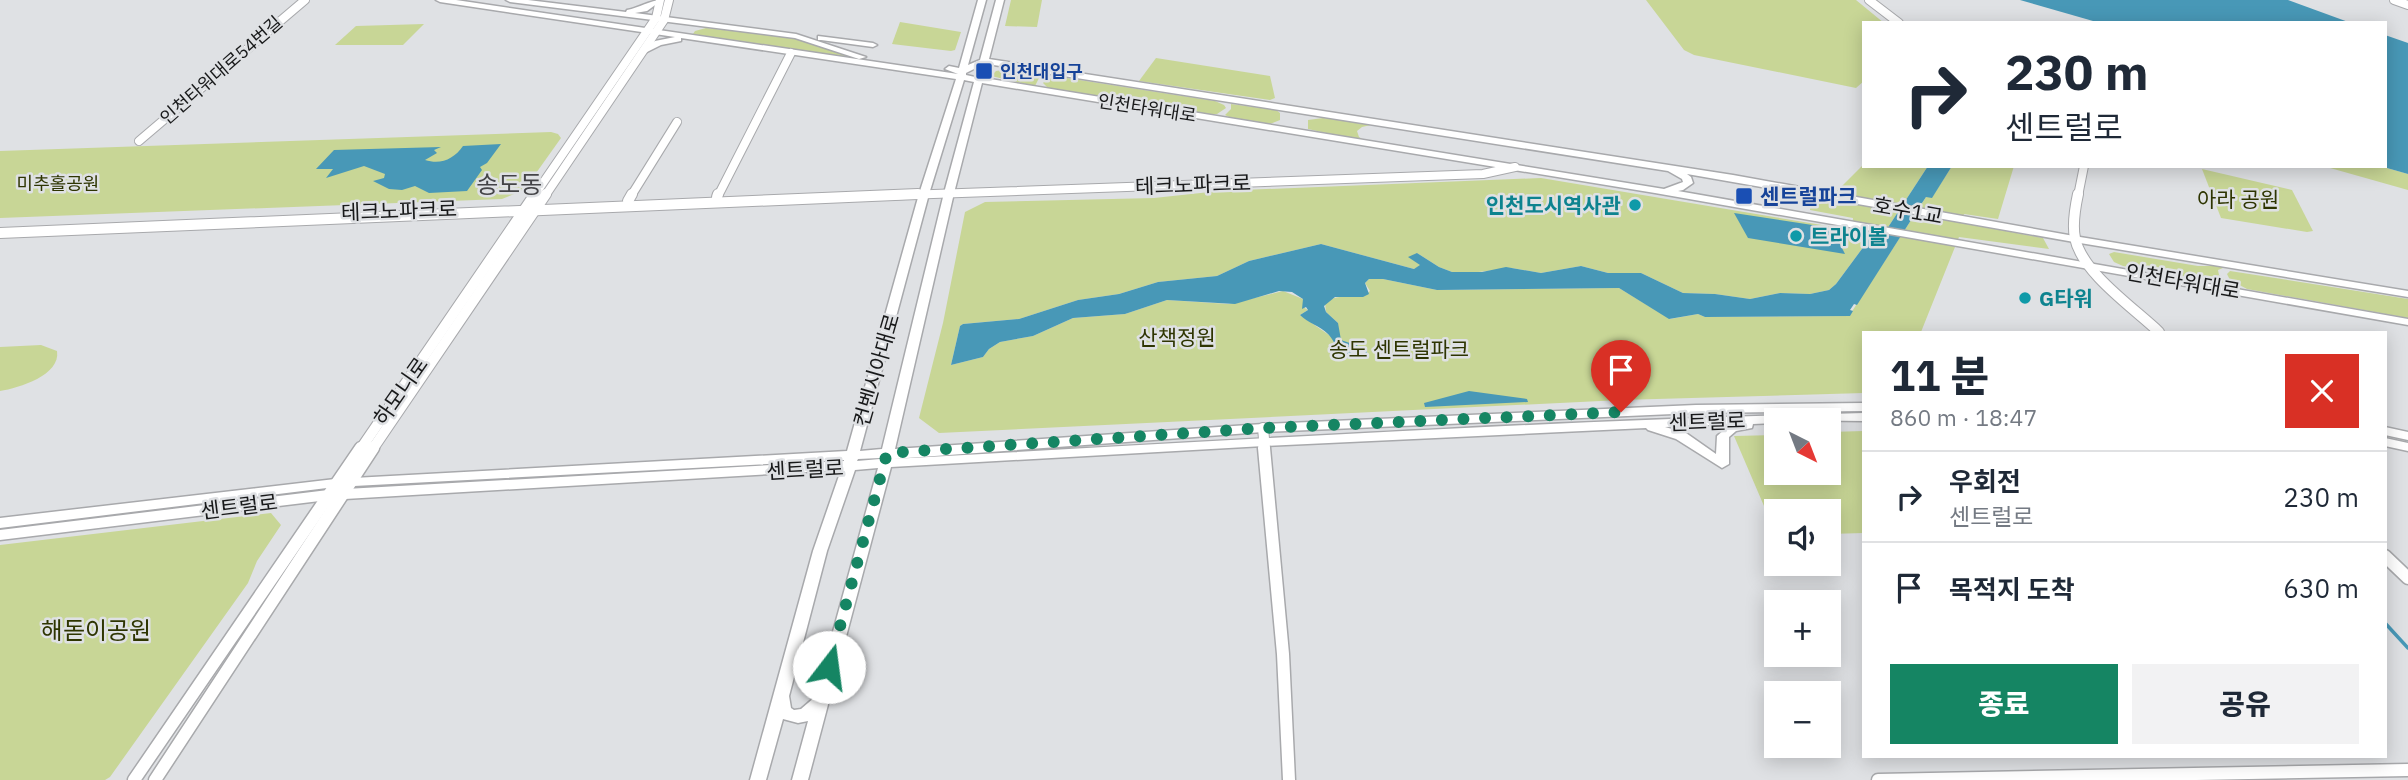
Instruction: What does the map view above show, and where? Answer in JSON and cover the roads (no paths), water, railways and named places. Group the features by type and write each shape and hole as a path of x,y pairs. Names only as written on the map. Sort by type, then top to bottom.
{"main road":[{"name":"인천타워대로","path":"440,0 791,53 962,74"},
{"name":"인천타워대로","path":"510,0 796,36 863,50 978,80 1853,223"},
{"path":"613,13 644,9 659,0"},
{"name":"컨벤시아대로","path":"758,780 820,551 851,461 924,194 982,0"},
{"path":"800,780 886,459 949,193 1000,0"},
{"path":"596,23 617,20 620,17 613,13"},
{"path":"699,39 692,36 691,32 706,27 724,27"},
{"path":"796,36 863,50"},
{"path":"643,51 664,41 699,39"},
{"name":"인천타워대로","path":"984,61 1854,200"},
{"path":"962,74 984,61"},
{"path":"1052,93 1042,88 1039,81 1054,75 1073,75"},
{"path":"1196,116 1217,116 1227,111 1227,104 1214,97"},
{"path":"1380,145 1359,135 1360,131 1370,126 1393,125"},
{"path":"1655,190 1681,188 1688,183 1681,174 1660,167"},
{"name":"호수1교","path":"1854,200 1963,220"},
{"name":"인천타워대로","path":"1963,220 2408,294"},
{"name":"호수1교","path":"1853,223 1958,241"},
{"name":"인천타워대로","path":"1958,241 2408,321"},
{"path":"2238,267 2223,270 2222,276 2232,285 2250,292"},
{"name":"센트럴로","path":"0,523 339,489 886,459 1696,409 1862,407"},
{"name":"센트럴로","path":"1841,417 1862,417"},
{"name":"센트럴로","path":"1264,435 1764,419"},
{"path":"1632,424 1681,436 1722,464 1723,436 1726,432 1764,420"},
{"path":"2387,431 2408,436"},
{"path":"2387,442 2408,447"},
{"name":"센트럴로","path":"0,535 339,489"},
{"path":"782,695 783,711 799,717 812,711 822,691"}],"street":[{"name":"인천타워대로54번길","path":"139,142 305,0"},
{"name":"하모니로","path":"659,0 660,19"},
{"name":"하모니로","path":"134,780 339,489 652,31 669,0"},
{"path":"1869,0 1896,21"},
{"path":"2393,0 2408,5"},
{"name":"하모니로","path":"531,208 643,51 652,31"},
{"path":"716,200 791,53"},
{"path":"628,201 677,122"},
{"path":"1455,157 1471,162 1478,168 1462,175"},
{"name":"테크노파크로","path":"0,233 716,200 1462,175 1490,173 1515,167"},
{"path":"2084,168 2074,239 2088,264 2158,331"},
{"name":"테크노파크로","path":"0,226 531,208 628,201 716,200"},
{"path":"1264,435 1271,544 1283,654 1289,780"},
{"name":"하모니로","path":"155,780 339,489"},
{"path":"2387,558 2408,578"},
{"path":"1878,780 2408,770"}],"water":[{"path":"2020,0 2288,0 2346,21 2093,21"},
{"path":"2387,36 2408,43 2408,174 2387,168"},
{"path":"501,144 487,163 480,167 482,170 467,191 429,193 415,186 402,190 389,189 373,181 384,178 385,174 364,166 326,178 333,169 316,169 334,150 441,147 434,150 437,153 425,160 436,162 451,157 463,146"},
{"path":"1927,168 1951,168 1932,198 1926,197 1857,305 1854,304 1850,310 1853,311 1850,316 1705,317 1698,314 1669,319 1619,288 1437,290 1383,279 1369,279 1365,283 1369,294 1363,297 1335,297 1324,306 1326,312 1338,323 1341,340 1367,349 1367,353 1358,357 1346,357 1328,334 1300,315 1308,310 1306,307 1302,309 1303,299 1292,292 1279,291 1235,304 1167,300 1125,314 1073,318 1033,336 1000,342 983,357 951,365 960,326 963,324 1019,319 1078,300 1119,294 1158,282 1217,276 1249,261 1321,244 1414,269 1420,265 1408,257 1417,253 1452,272 1482,272 1506,267 1541,273 1581,266 1608,273 1641,273 1683,293 1750,299 1780,293 1810,294 1829,290 1873,234 1883,235"},
{"name":"트라이볼","path":"1734,213 1832,228 1845,254 1748,238"},
{"path":"1469,391 1527,399 1528,402 1425,407 1424,403"}],"waterway":[{"path":"2387,625 2408,648"}],"place":[{"name":"인천대입구","path":"984,71"},
{"name":"센트럴파크","path":"1744,196"},
{"name":"인천도시역사관","path":"1635,205"},
{"name":"트라이볼","path":"1796,236"},
{"name":"G타워","path":"2025,298"}],"district":[{"name":"송도동","path":"509,184"}],"park label":[{"name":"미추홀공원","path":"58,183"},
{"name":"아라 공원","path":"2238,199"},
{"name":"산책정원","path":"1177,337"},
{"name":"송도 센트럴파크","path":"1399,349"},
{"name":"해돋이공원","path":"96,630"}]}
